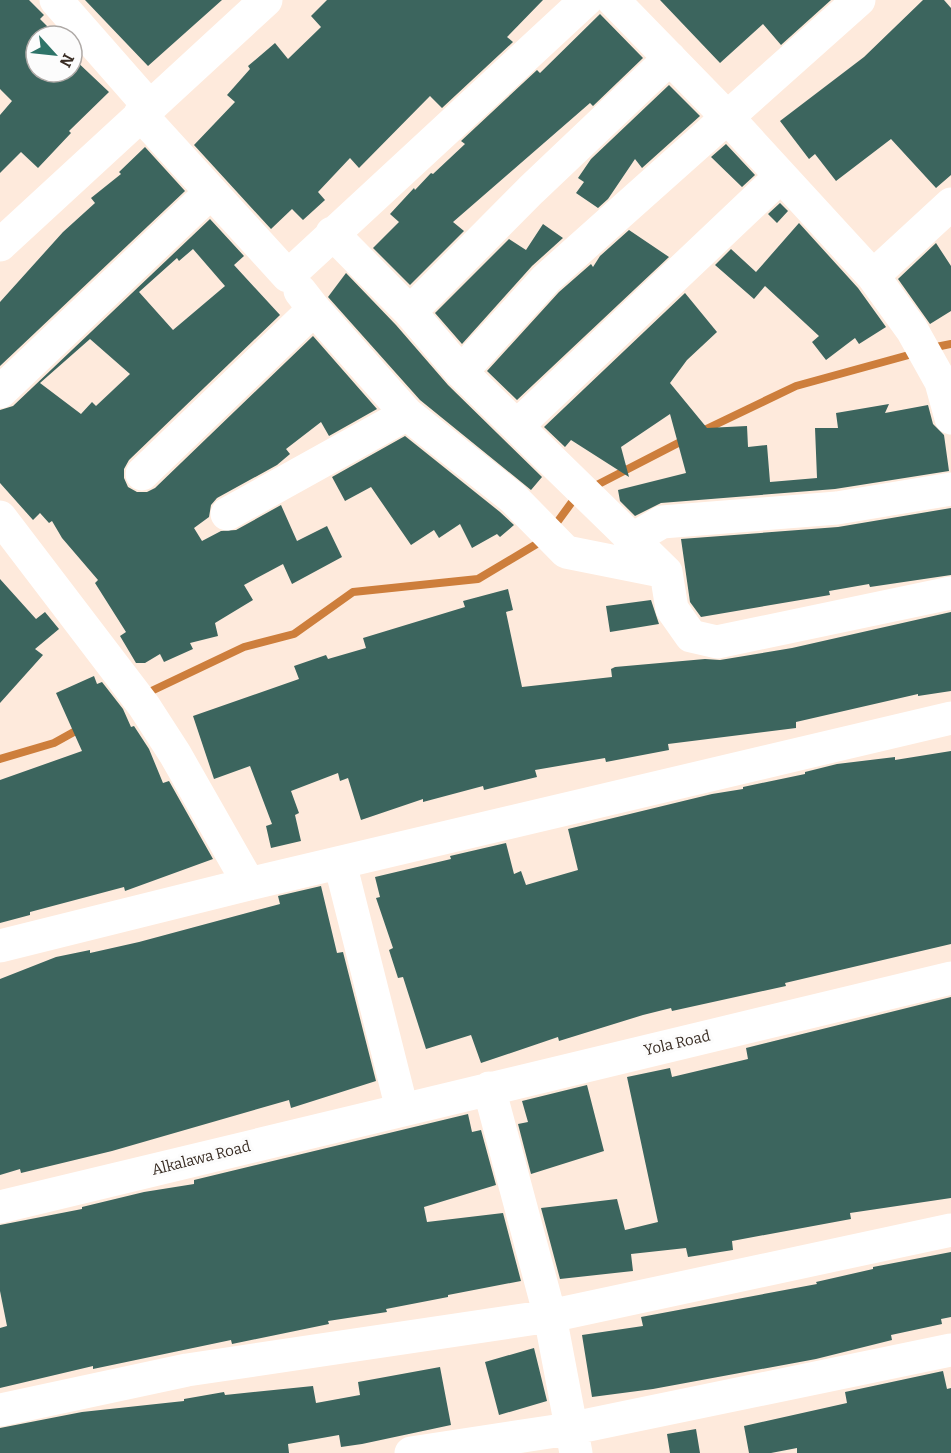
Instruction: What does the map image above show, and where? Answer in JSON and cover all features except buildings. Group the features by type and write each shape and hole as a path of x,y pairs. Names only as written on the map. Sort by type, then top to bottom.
{"street":[{"path":"56,0 210,193 288,276 314,309 407,414 513,498 566,552 666,572"},
{"path":"0,244 266,0"},
{"path":"288,276 586,0"},
{"path":"613,0 728,118 873,276 912,330 941,382 951,418"},
{"path":"461,372 546,279 858,0"},
{"path":"410,312 531,190 670,58"},
{"path":"517,426 781,176"},
{"path":"0,392 210,193"},
{"path":"873,276 951,204"},
{"path":"332,233 410,312 461,372 666,572 672,609 691,636 717,642 951,593"},
{"path":"142,474 314,309"},
{"path":"227,514 407,414"},
{"path":"631,540 662,522 837,508 951,489"},
{"path":"0,518 144,706 175,754 249,884"},
{"path":"0,946 249,884 951,718"},
{"path":"340,863 402,1109"},
{"name":"Yola Road","path":"402,1109 951,978"},
{"path":"489,1088 550,1316 573,1441"},
{"name":"Alkalawa Road","path":"0,1207 402,1109"},
{"path":"0,1410 187,1370 550,1316 951,1230"},
{"path":"411,1453 573,1441 951,1350"}],"waterway":[{"path":"931,348 951,344"},
{"path":"698,433 796,386 916,353"},
{"path":"591,488 686,439"},
{"path":"553,528 577,495"},
{"path":"143,695 244,647 294,634 353,592 478,579 545,539"},
{"path":"0,759 54,743 81,728"}]}
